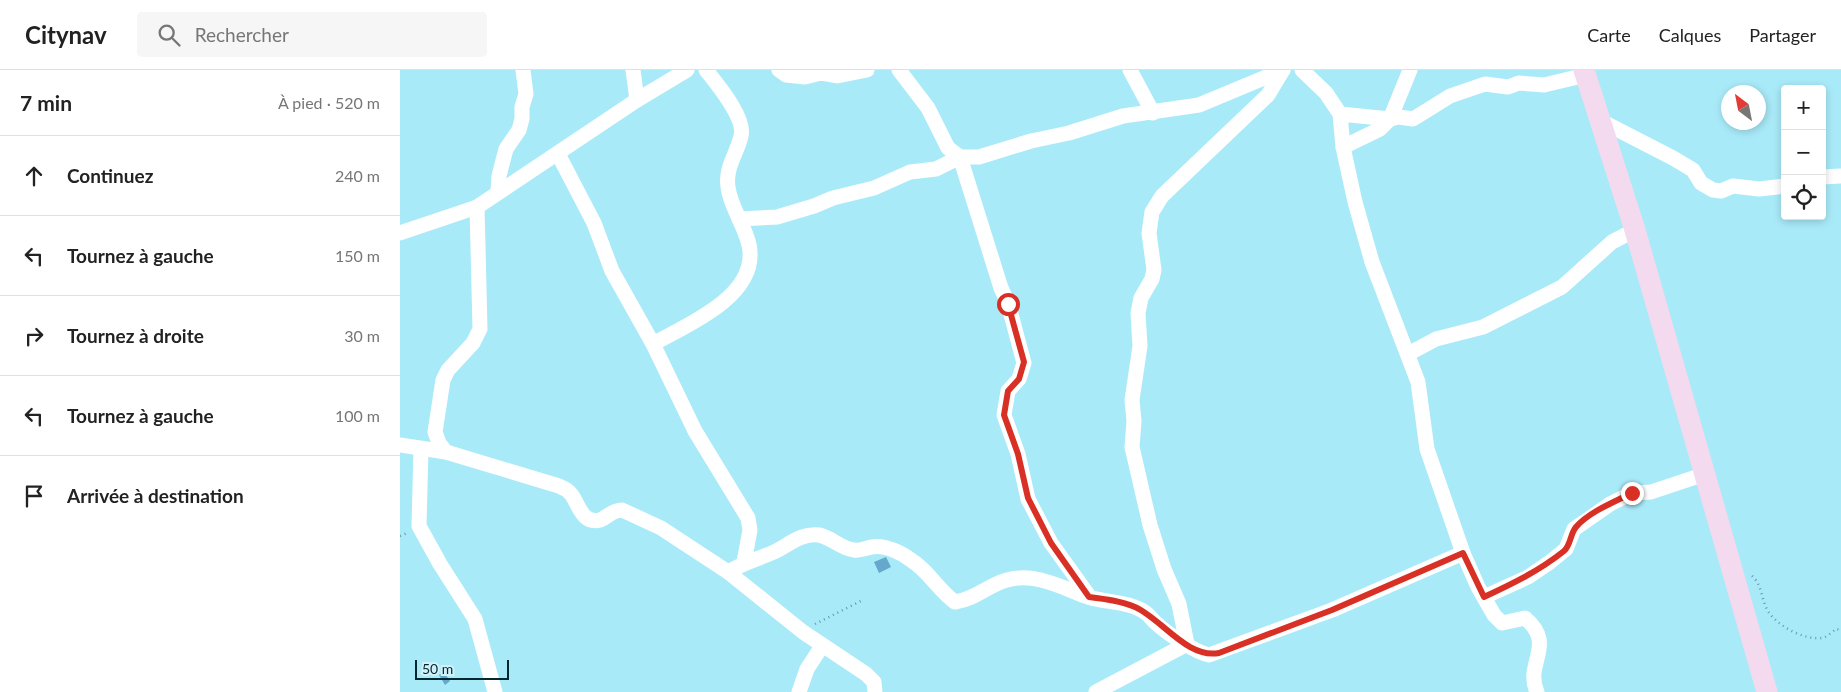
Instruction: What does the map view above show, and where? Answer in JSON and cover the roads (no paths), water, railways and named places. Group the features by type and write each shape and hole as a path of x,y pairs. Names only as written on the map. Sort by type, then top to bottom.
{"main road":[{"path":"1585,73 1635,230 1767,692"}],"street":[{"path":"498,192 499,176 506,150 522,119 522,107 526,94 523,70"},
{"path":"633,70 637,100"},
{"path":"400,233 477,207 637,100 687,70"},
{"path":"653,344 710,312 737,292 746,273 750,252 728,188 728,173 732,154 741,137 740,122 722,90 706,70"},
{"path":"779,70 786,74 805,77 821,73 837,76 867,70"},
{"path":"899,70 928,108 948,148 960,157 1001,288 1008,304 1024,362 1019,379 1008,391 1004,415 1018,454 1028,498 1051,543 1089,597"},
{"path":"1130,70 1153,113"},
{"path":"739,219 777,217 833,198 874,188 910,172 936,168 960,157 979,157 1031,141 1069,133 1123,116 1153,113 1198,104 1283,70"},
{"path":"1187,644 1179,604 1164,569 1150,525 1132,447 1134,421 1132,400 1140,346 1138,313 1140,298 1152,279 1154,270 1149,233 1152,212 1162,196 1268,94 1283,70"},
{"path":"1302,70 1326,93 1340,114 1343,147 1355,202 1372,262 1418,382 1427,449 1463,553 1494,615 1502,623 1525,618 1533,625 1540,644 1540,654 1533,672 1537,692"},
{"path":"1343,147 1380,130 1390,120 1410,70"},
{"path":"1340,114 1390,120 1399,117 1413,119 1450,96 1485,84 1508,87 1519,83 1544,86 1585,73"},
{"path":"1601,122 1693,170 1701,183 1713,190 1721,191 1733,186 1759,189 1781,186"},
{"path":"558,154 594,223 612,271 653,344 694,431 748,518 750,530 744,562"},
{"path":"1826,177 1841,176"},
{"path":"446,452 439,443 435,432 443,380 448,370 473,343 480,329 477,207"},
{"path":"1408,354 1436,339 1483,327 1562,287 1612,242 1635,230"},
{"path":"400,445 446,452 559,486 569,491 577,507 590,519 599,520 615,510 622,510 661,528 728,572 803,632 866,674 874,682 875,692"},
{"path":"421,449 419,526 440,564 475,619 495,692"},
{"path":"1484,597 1528,577 1550,562 1566,549 1574,529 1610,504 1632,493 1651,492 1705,474"},
{"path":"728,572 744,562 774,552 798,537 809,534 822,535 850,550 862,550 874,546 896,551 913,560 927,572 943,594 955,602 968,600 1006,580 1020,578 1060,585 1089,597 1134,607 1200,653 1209,655 1219,653 1332,610 1463,553"},
{"path":"1096,692 1187,644"},
{"path":"799,692 807,669 822,646"}]}
